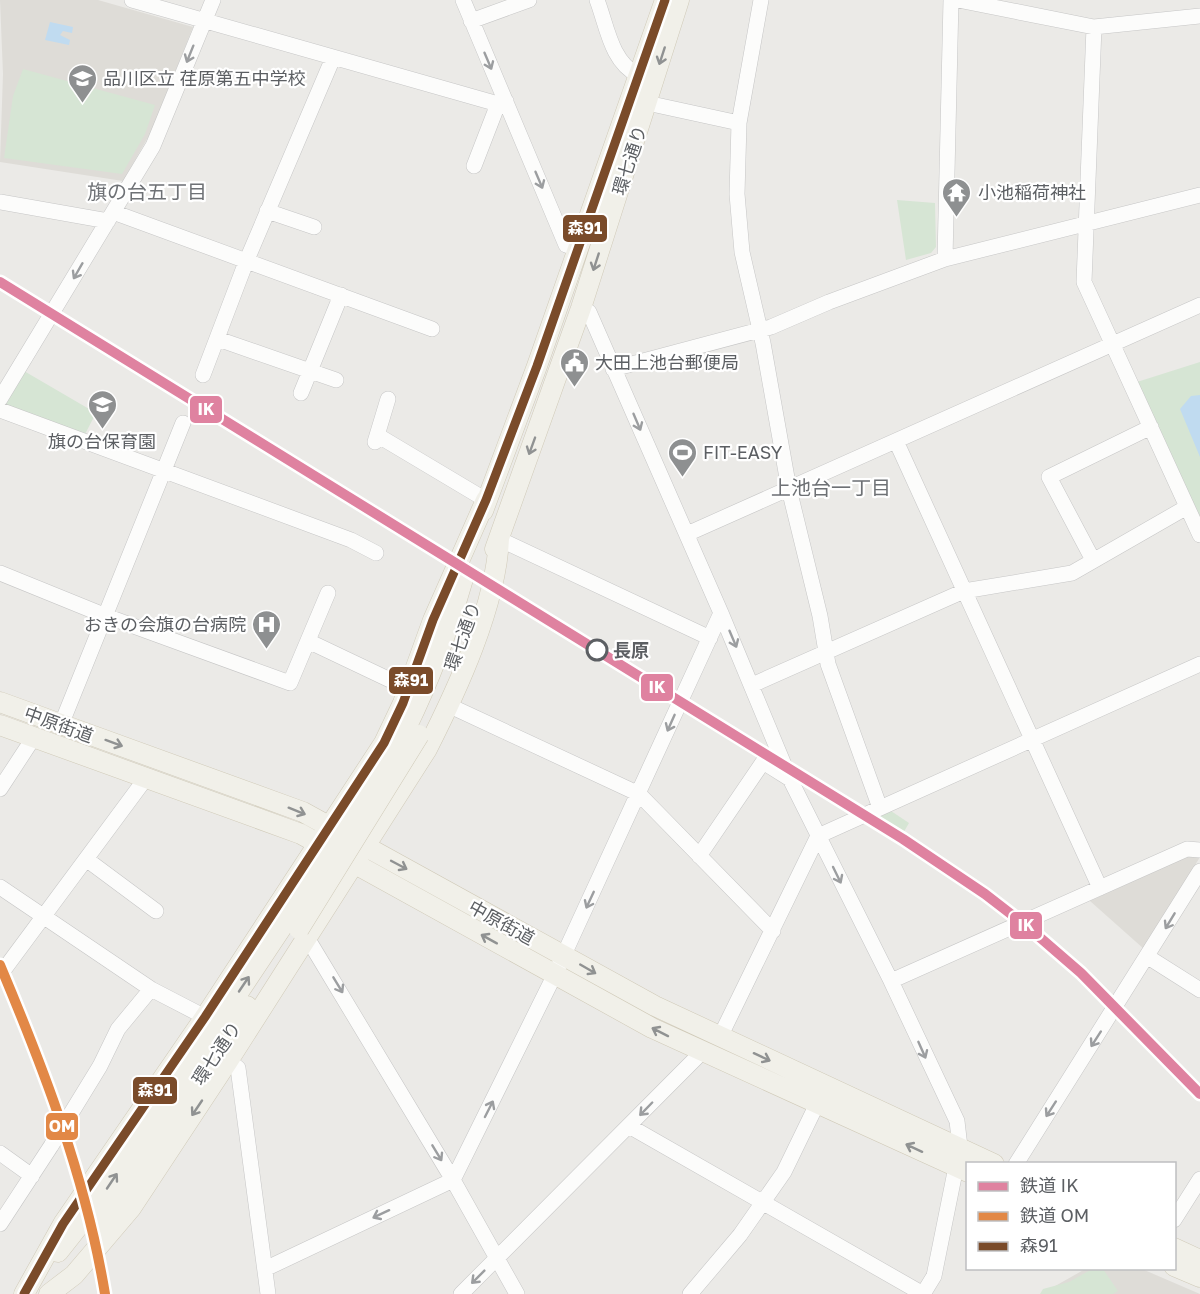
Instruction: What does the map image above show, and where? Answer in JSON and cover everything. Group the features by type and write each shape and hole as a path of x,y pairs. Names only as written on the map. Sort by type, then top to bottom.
{"main road":[{"name":"環七通り","path":"413,731 445,640 486,500 537,366 665,0"},
{"name":"環七通り","path":"48,1294 97,1233 298,928 413,731 443,686 499,539 581,308 679,0"},
{"path":"24,1294 63,1224 205,1017 384,743 409,688 433,620 486,500"},
{"path":"48,1294 74,1275 131,1208 228,1061 298,928 359,855 427,750 448,705 498,568 499,539"},
{"name":"中原街道","path":"0,702 303,812 329,827 359,855 555,974 701,1053 961,1170"},
{"name":"中原街道","path":"0,725 287,829 317,844 359,855 564,955 655,1006 990,1162"},
{"name":"環七通り","path":"24,1294 104,1194 298,928"},
{"path":"1176,1249 1200,1260"},
{"path":"1176,1267 1200,1277"}],"street":[{"path":"132,0 333,58 502,103"},
{"path":"0,399 153,146 213,0"},
{"path":"463,0 502,103 516,127 566,245 577,249"},
{"path":"471,21 529,0"},
{"path":"597,0 618,59 626,69 638,75"},
{"path":"761,0 739,123 737,194 742,252 760,331 789,489 817,605 825,652 880,808"},
{"path":"945,259 951,0"},
{"path":"958,0 1094,27 1200,16"},
{"path":"1094,27 1084,282 1200,535"},
{"path":"203,375 246,262 333,58"},
{"path":"474,166 502,103"},
{"path":"647,103 739,123"},
{"path":"613,369 760,331 945,259 1200,195"},
{"path":"0,202 110,216 432,328"},
{"path":"267,211 314,227"},
{"path":"301,393 341,295"},
{"path":"687,534 1200,305"},
{"path":"581,308 590,312 752,685 790,779 891,981 957,1121 961,1170 934,1276 923,1294 765,1201 629,1126"},
{"path":"218,339 336,380"},
{"path":"388,399 376,439 486,500"},
{"path":"0,410 351,540 376,553"},
{"path":"61,724 183,423"},
{"path":"1093,560 1049,477 1151,427"},
{"path":"896,441 1100,888"},
{"path":"752,685 964,591 1072,573 1187,507"},
{"path":"499,539 710,638"},
{"path":"0,573 106,616 290,683 328,592"},
{"path":"265,1269 453,1180 564,955 721,613"},
{"path":"308,641 409,688"},
{"path":"720,1037 818,836 1200,664"},
{"path":"448,705 639,794 773,931"},
{"path":"0,789 34,737"},
{"path":"699,856 763,762 790,779"},
{"path":"0,975 146,778"},
{"path":"891,981 1187,849 1200,850"},
{"path":"86,859 156,911"},
{"path":"1017,1162 1200,871"},
{"path":"0,887 151,989 205,1017"},
{"path":"298,928 453,1180 518,1294"},
{"path":"1148,957 1200,990"},
{"path":"0,1224 100,1066 118,1029 151,989"},
{"path":"461,1294 701,1053"},
{"path":"228,1061 238,1068 268,1294"},
{"path":"690,1294 740,1235 765,1201 784,1172 817,1104"},
{"path":"0,1153 32,1176"},
{"path":"1176,1217 1200,1179"}],"shaded area":[{"name":"品川区立 荏原第五中学校","path":"0,0 98,0 193,27 151,132 123,181 0,162 3,74"},
{"path":"1190,855 1200,857 1144,949 1090,901"},
{"path":"1083,1270 1144,1270 1200,1294 1041,1294"}],"green space":[{"path":"23,69 155,105 145,134 122,174 4,158 13,96"},
{"path":"897,200 935,203 936,247 931,253 906,260"},
{"path":"1200,362 1200,517 1137,382"},
{"path":"24,371 96,413 83,438 2,407"},
{"path":"891,811 909,823 898,842 867,822"},
{"path":"1090,1270 1104,1270 1118,1291 1113,1294 1040,1294 1043,1289 1069,1282"}],"water":[{"path":"50,22 73,27 72,33 63,31 60,35 70,40 69,45 45,40"},
{"path":"1200,395 1200,457 1180,409 1191,396"}],"rail line":[{"name":"IK","path":"0,282 903,839 985,894 1081,973 1200,1094"},
{"name":"OM","path":"0,965 33,1045 62,1127 87,1209 105,1294"}],"transit line":[{"name":"森91","path":"24,1294 63,1224 205,1017 384,743 403,703 433,620 486,500 537,366 665,0"}],"place":[{"name":"品川区立 荏原第五中学校","path":"82,104"},
{"name":"小池稲荷神社","path":"957,218"},
{"name":"大田上池台郵便局","path":"574,388"},
{"name":"旗の台保育園","path":"102,430"},
{"name":"FIT-EASY","path":"682,478"},
{"name":"おきの会旗の台病院","path":"267,650"},
{"name":"長原","path":"597,650"}],"district":[{"name":"旗の台五丁目","path":"147,191"},
{"name":"上池台一丁目","path":"831,487"}]}
